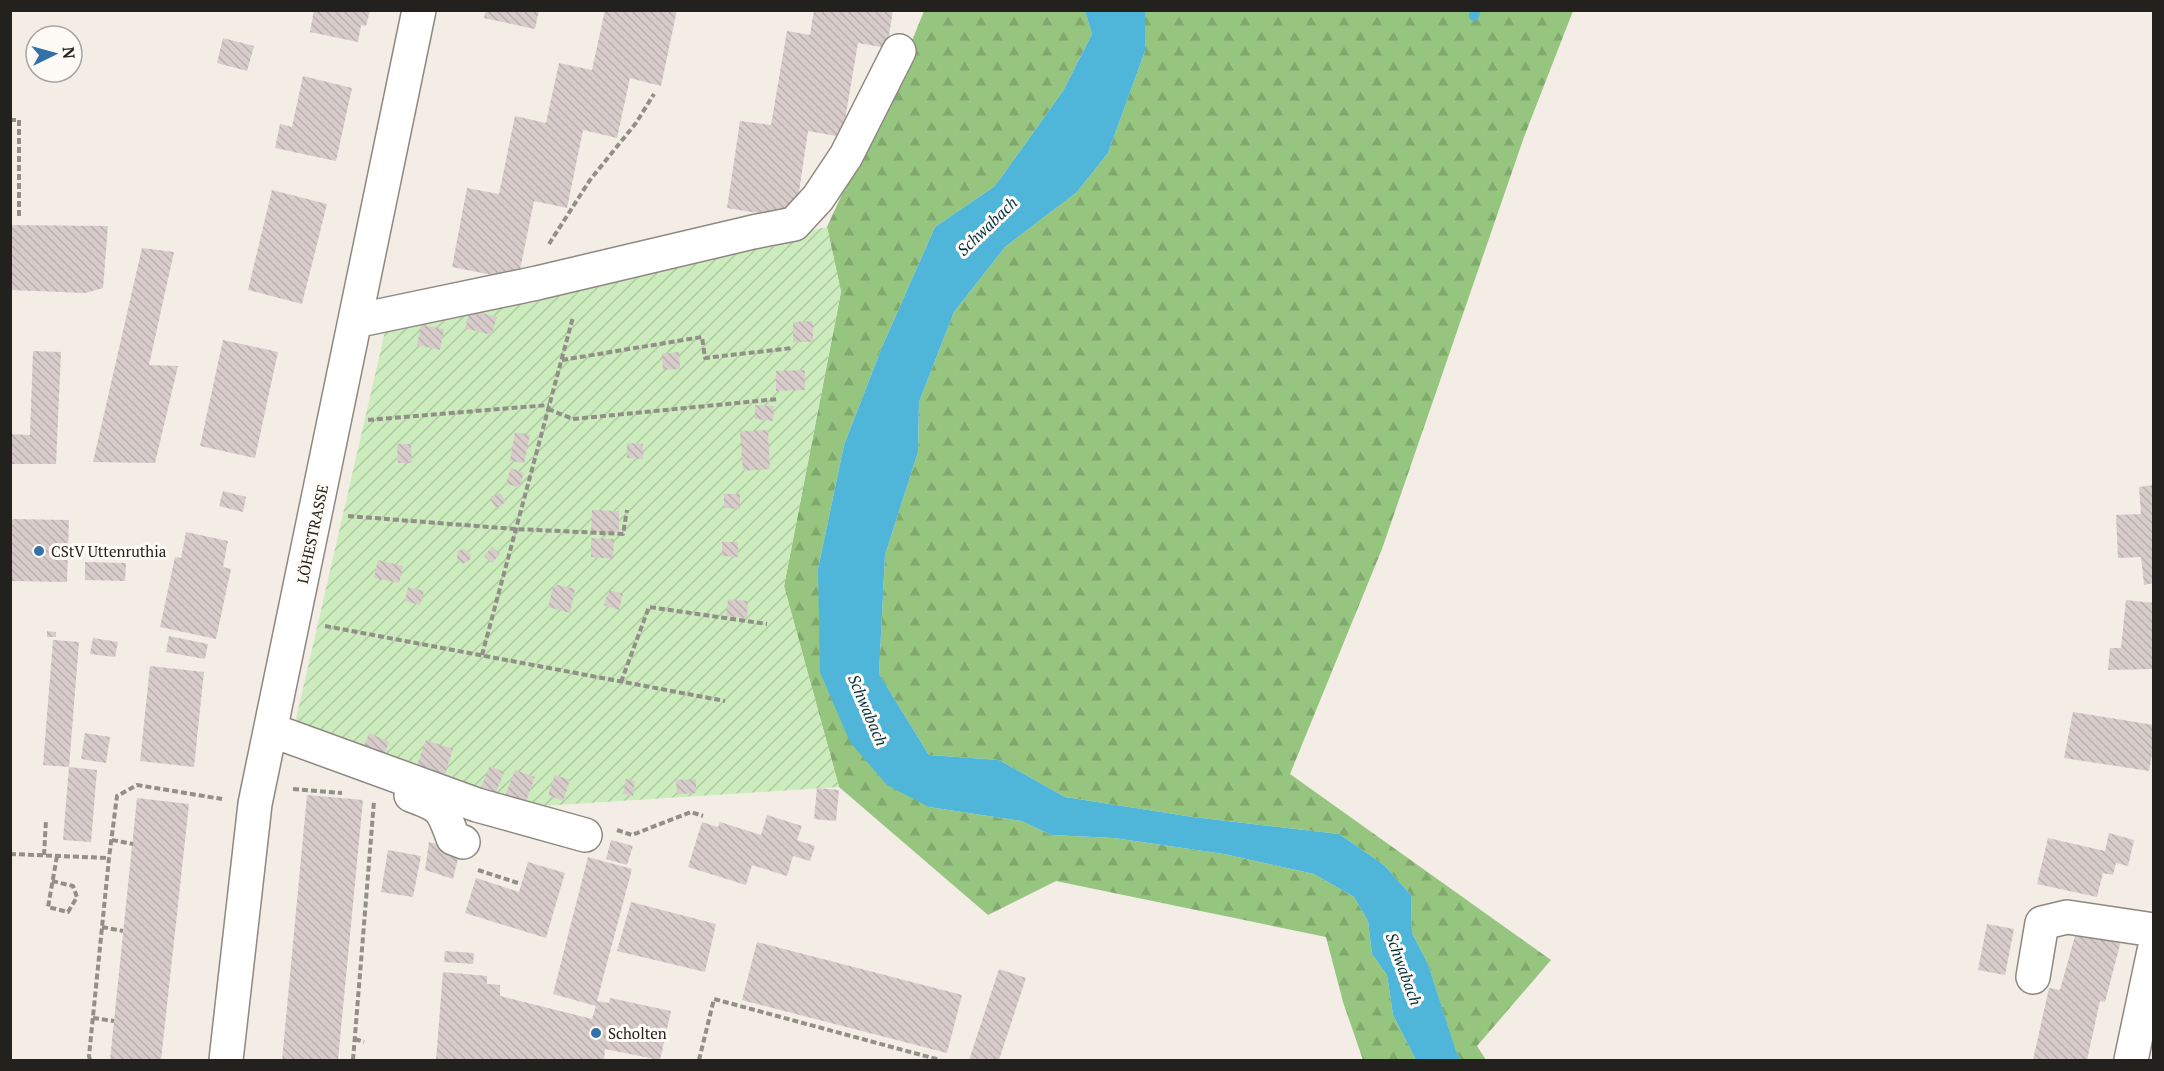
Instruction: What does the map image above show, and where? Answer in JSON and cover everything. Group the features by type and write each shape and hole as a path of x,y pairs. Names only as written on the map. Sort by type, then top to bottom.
{"street":[{"name":"LÖHESTRASSE","path":"226,1060 257,795 419,10"},
{"path":"355,321 523,286 794,224 818,198 846,156 899,51"},
{"path":"269,737 477,805 585,835"},
{"path":"269,737 434,804 445,814 453,838 463,842"},
{"path":"2034,977 2043,923 2067,916 2154,930"},
{"path":"2131,1060 2154,951"}],"path":[{"path":"523,286 590,180 636,123 654,94"},
{"path":"10,120 19,120 20,218"},
{"path":"482,655 573,317"},
{"path":"562,360 702,337 705,358 792,348"},
{"path":"367,420 549,407 573,419 778,399"},
{"path":"315,517 343,516 515,529 623,534 627,510"},
{"path":"621,682 649,607 767,624"},
{"path":"324,626 725,701"},
{"path":"90,1060 117,796 137,785 257,795 351,794"},
{"path":"353,1060 374,796"},
{"path":"585,835 594,822 632,835 691,812 703,816"},
{"path":"44,855 46,820"},
{"path":"112,840 133,844"},
{"path":"10,854 109,858"},
{"path":"52,881 73,886 77,897 68,912 48,907 52,881 57,856"},
{"path":"102,927 123,931"},
{"path":"699,1060 714,999 940,1060"},
{"path":"93,1018 114,1021"},
{"path":"355,1039 364,1042"}],"green space":[{"path":"924,11 1085,11 1092,34 1063,91 995,186 935,227 882,347 844,445 818,569 929,807 1022,821 1051,835 1114,838 1224,854 1314,874 1354,897 1368,921 1372,954 1387,975 1393,1015 1416,1060 1363,1060 1343,1002 1326,937 1056,881 988,915 839,787 784,586 841,292 827,227"},
{"path":"1145,11 1573,11 1524,137 1382,549 1290,774 1551,960 1477,1046 1486,1060 1461,1060 1456,1052 1428,964 1412,933 1411,895 1384,865 1339,834 1193,817 1065,797 999,760 929,755 879,674 885,555 918,452 919,402 954,312 1005,247 1077,192 1108,153 1145,51"},
{"path":"827,227 841,291 784,586 839,787 511,808 293,732 386,327"}],"water":[{"name":"Schwabach","path":"1085,11 1145,11 1145,51 1108,153 1077,192 1005,247 954,312 919,402 918,452 885,555 879,674 929,755 999,760 1065,797 1193,817 1339,834 1384,865 1411,895 1412,933 1428,964 1456,1051 1461,1060 1416,1060 1393,1015 1387,975 1372,954 1368,921 1354,897 1314,874 1224,854 1114,838 1051,835 1022,821 929,807 887,785 850,742 820,672 818,569 844,445 882,347 935,227 995,186 1063,91 1092,34"}],"building":[{"path":"314,10 370,10 366,26 361,25 358,42 310,32"},
{"path":"486,10 539,10 535,29 484,18"},
{"path":"605,10 677,10 661,86 630,78 617,138 583,130 567,208 534,201 518,280 452,267 467,188 499,194 515,116 546,123 559,63 592,70"},
{"path":"814,10 893,10 887,48 858,43 842,137 808,131 795,219 727,208 740,121 771,125 787,31 810,35"},
{"path":"223,38 254,46 247,71 217,63"},
{"path":"303,76 352,88 336,161 275,148 280,124 292,127"},
{"path":"272,190 327,204 302,304 248,290"},
{"path":"10,225 108,226 103,288 85,293 10,290"},
{"path":"142,248 174,252 149,365 178,366 155,463 93,462"},
{"path":"470,310 497,317 491,335 465,328"},
{"path":"813,321 813,342 793,342 793,322"},
{"path":"421,325 444,329 440,350 417,345"},
{"path":"223,340 278,352 255,458 200,446"},
{"path":"33,351 61,352 56,464 10,464 10,434 30,435"},
{"path":"679,352 680,369 663,370 662,354"},
{"path":"805,370 805,390 776,391 776,371"},
{"path":"755,405 774,406 773,421 755,419"},
{"path":"768,430 770,469 743,471 740,431"},
{"path":"515,432 530,435 524,463 510,461"},
{"path":"627,443 643,444 643,459 627,458"},
{"path":"397,444 411,444 412,463 398,463"},
{"path":"511,468 524,473 519,488 506,483"},
{"path":"2154,485 2154,583 2144,585 2141,557 2118,558 2116,515 2141,514 2139,487"},
{"path":"223,491 246,497 243,512 219,506"},
{"path":"500,493 506,502 496,508 490,499"},
{"path":"724,494 740,494 740,509 724,508"},
{"path":"592,510 619,511 619,532 591,532"},
{"name":"CStV Uttenruthia","path":"10,519 69,520 67,582 10,581"},
{"path":"186,532 228,541 223,567 231,569 216,639 160,627 175,557 181,558"},
{"path":"591,538 614,539 613,559 591,557"},
{"path":"722,542 738,542 738,557 722,556"},
{"path":"492,547 500,554 492,563 484,556"},
{"path":"464,549 471,554 470,560 463,564 457,559 458,551"},
{"path":"378,560 403,566 399,583 374,578"},
{"path":"85,562 126,563 125,581 85,580"},
{"path":"554,584 575,589 570,613 548,607"},
{"path":"408,587 424,591 420,605 405,601"},
{"path":"609,590 623,594 619,610 604,605"},
{"path":"728,599 748,601 747,618 726,616"},
{"path":"2126,600 2154,603 2154,669 2108,670 2110,648 2121,648"},
{"path":"47,631 56,632 56,637 47,637"},
{"path":"169,636 208,644 205,659 166,652"},
{"path":"93,638 118,642 115,657 90,654"},
{"path":"53,640 79,642 69,767 43,765"},
{"path":"150,666 204,672 194,767 140,761"},
{"path":"2073,712 2154,725 2154,743 2149,771 2064,758"},
{"path":"85,733 110,737 106,763 81,759"},
{"path":"369,733 389,742 383,758 363,749"},
{"path":"426,740 453,749 445,774 417,765"},
{"path":"490,766 504,772 493,800 478,794"},
{"path":"69,767 97,770 91,842 63,840"},
{"path":"515,770 535,777 524,807 504,799"},
{"path":"555,775 570,780 563,801 548,795"},
{"path":"626,779 635,781 633,796 623,794"},
{"path":"696,779 696,793 677,794 676,780"},
{"path":"817,788 839,790 836,821 814,819"},
{"path":"307,795 363,800 338,1060 282,1060"},
{"path":"137,798 189,804 161,1060 110,1060"},
{"path":"767,815 802,826 797,840 815,846 810,861 793,856 787,876 752,865 746,885 688,867 702,822 718,827 720,822 761,835"},
{"path":"2109,833 2134,840 2128,866 2116,863 2113,875 2103,873 2097,897 2037,884 2048,838 2105,851"},
{"path":"611,840 633,846 627,865 606,859"},
{"path":"429,842 460,850 453,879 425,870"},
{"path":"388,850 421,856 413,897 381,892"},
{"path":"588,857 632,869 597,1001 609,1003 610,998 671,1011 660,1060 605,1049 604,1060 436,1060 443,972 487,976 487,984 500,985 500,996 592,1019 596,1006 553,994"},
{"path":"528,862 565,873 546,938 465,913 476,878 519,892"},
{"path":"631,902 716,924 705,972 617,951"},
{"path":"1987,924 2014,929 2005,975 1978,970"},
{"path":"2078,925 2122,937 2105,1002 2100,1001 2087,1060 2033,1060 2049,988 2060,990"},
{"path":"757,942 962,995 947,1053 742,1000"},
{"path":"445,951 474,953 473,964 444,962"},
{"path":"999,969 1026,978 999,1060 969,1060"}],"waterway":[{"path":"1474,16 1476,10"}],"place":[{"name":"CStV Uttenruthia","path":"39,551"},
{"name":"Scholten","path":"596,1033"}]}
